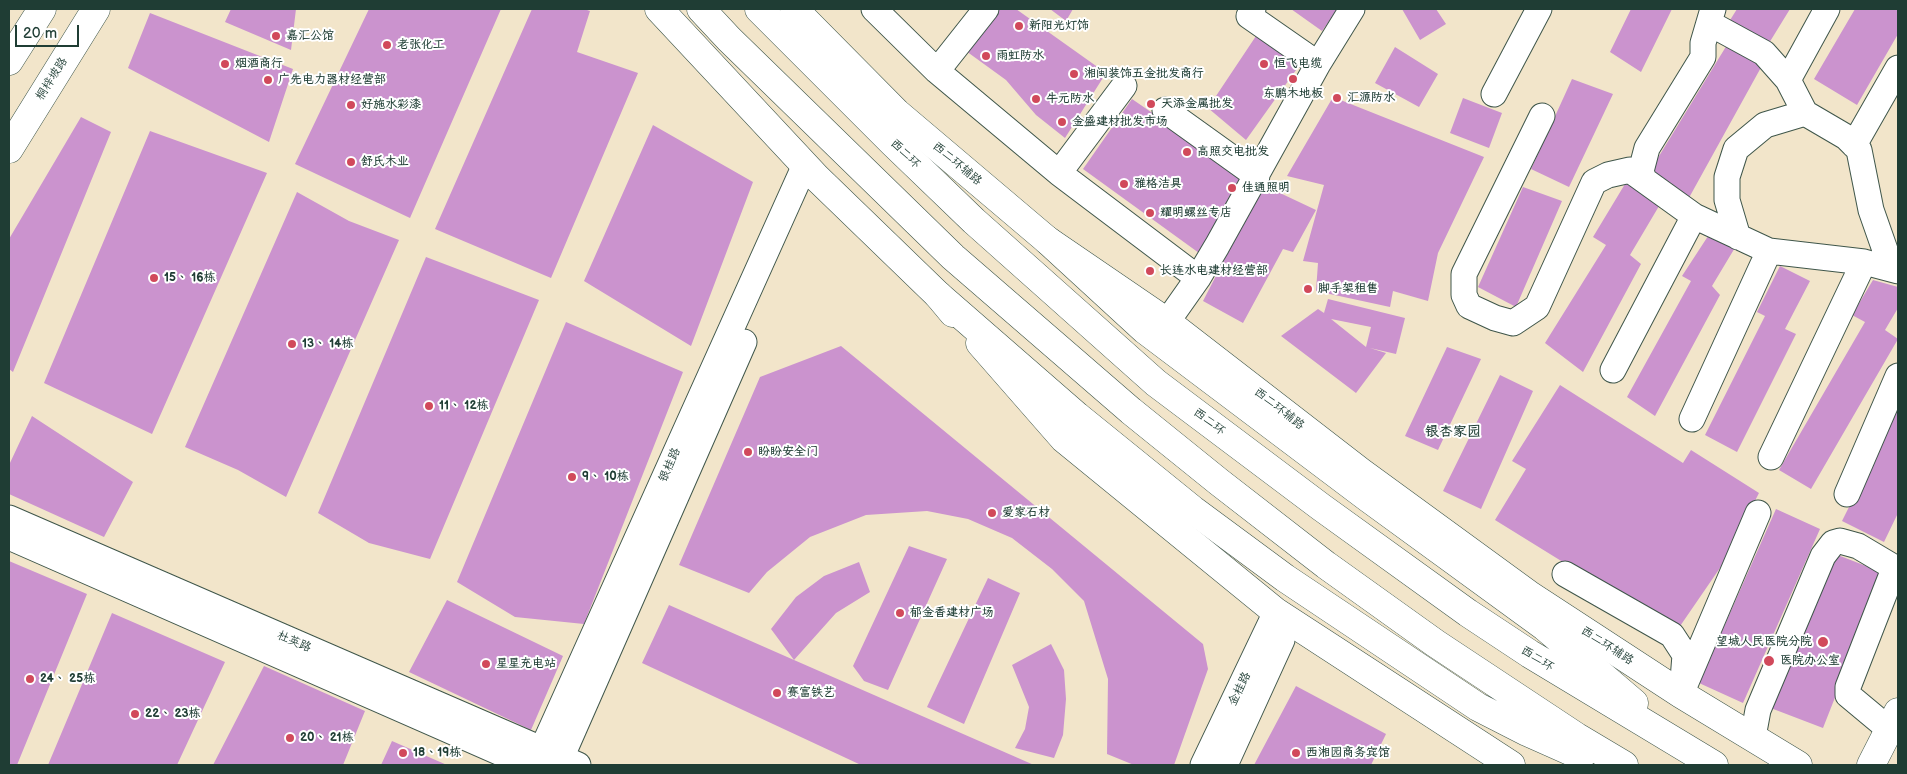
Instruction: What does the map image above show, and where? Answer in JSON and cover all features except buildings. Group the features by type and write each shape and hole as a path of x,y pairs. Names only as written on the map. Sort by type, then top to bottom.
{"main road":[{"path":"9,61 42,9"},
{"name":"桐梓坡路","path":"9,149 96,9"},
{"path":"659,9 810,171 938,295 1077,416 1193,510 1285,578 1478,706 1527,732 1606,765"},
{"path":"701,9 729,40 953,257 1131,411 1218,482 1326,565 1435,643 1577,737 1624,765"},
{"name":"西二环","path":"759,9 974,221 1156,382 1321,507 1468,613 1530,654 1714,765"},
{"name":"西二环辅路","path":"794,9 898,113 1047,240 1156,326 1531,596 1681,694 1798,765"},
{"path":"938,295 1064,439 1283,617 1511,765"},
{"path":"1156,326 1368,498 1545,627 1593,666 1679,745"},
{"path":"1871,765 1894,721"}],"street":[{"path":"874,9 936,72 1059,173 1198,278"},
{"path":"936,72 986,9"},
{"path":"1253,9 1248,16 1318,64"},
{"path":"1156,326 1198,278 1257,176 1318,64 1352,9"},
{"path":"1494,94 1540,9"},
{"path":"1788,80 1828,9"},
{"path":"1644,180 1641,171 1647,148 1703,56 1703,43 1711,16 1764,53 1788,80 1805,113 1846,137 1860,150 1871,210 1895,269"},
{"path":"1854,145 1898,68"},
{"path":"1059,173 1124,86"},
{"path":"1166,110 1257,176"},
{"path":"1738,236 1727,200 1727,177 1736,149 1766,125 1805,113"},
{"path":"1542,116 1464,274 1464,295 1469,306 1495,318 1513,323 1537,307 1594,182 1608,175 1630,170 1694,216 1769,251 1864,262 1895,269"},
{"name":"银桂路","path":"551,761 810,171"},
{"path":"1613,370 1694,216"},
{"path":"1692,419 1769,251"},
{"path":"1771,457 1864,262"},
{"path":"1846,494 1898,376"},
{"path":"1681,694 1758,514"},
{"name":"杜英路","path":"9,518 551,761"},
{"name":"杜英路","path":"9,537 551,761"},
{"path":"1753,737 1758,710 1823,556 1833,543 1840,541 1858,546 1890,565 1892,574 1848,687 1848,695 1894,721"},
{"path":"1565,574 1672,636 1686,655 1681,694"},
{"name":"金桂路","path":"1203,765 1283,617"},
{"name":"金桂路","path":"1225,765 1283,617"}],"place":[{"name":"新阳光灯饰","path":"1019,26"},
{"name":"嘉汇公馆","path":"276,36"},
{"name":"老张化工","path":"387,45"},
{"name":"雨虹防水","path":"986,56"},
{"name":"烟酒商行","path":"225,64"},
{"name":"恒飞电缆","path":"1264,64"},
{"name":"湘闽装饰五金批发商行","path":"1074,74"},
{"name":"东鹏木地板","path":"1293,79"},
{"name":"广先电力器材经营部","path":"268,80"},
{"name":"汇源防水","path":"1337,98"},
{"name":"牛元防水","path":"1036,99"},
{"name":"天添金属批发","path":"1151,104"},
{"name":"好施水彩漆","path":"351,105"},
{"name":"金盛建材批发市场","path":"1062,122"},
{"name":"高照交电批发","path":"1187,152"},
{"name":"舒氏木业","path":"351,162"},
{"name":"雅格洁具","path":"1124,184"},
{"name":"佳通照明","path":"1232,188"},
{"name":"耀明螺丝专店","path":"1150,213"},
{"name":"长连水电建材经营部","path":"1150,271"},
{"name":"15、 16栋","path":"154,278"},
{"name":"脚手架租售","path":"1308,289"},
{"name":"13、 14栋","path":"292,344"},
{"name":"11、 12栋","path":"429,406"},
{"name":"盼盼安全门","path":"748,452"},
{"name":"9、 10栋","path":"572,477"},
{"name":"爱家石材","path":"992,513"},
{"name":"郁金香建材广场","path":"900,613"},
{"name":"望城人民医院分院","path":"1823,642"},
{"name":"医院办公室","path":"1769,661"},
{"name":"星星充电站","path":"486,664"},
{"name":"24、 25栋","path":"30,679"},
{"name":"赛富铁艺","path":"777,693"},
{"name":"22、 23栋","path":"135,714"},
{"name":"20、 21栋","path":"290,738"},
{"name":"18、19栋","path":"403,753"},
{"name":"西湘园商务宾馆","path":"1296,753"}],"district":[{"name":"银杏家园","path":"1453,432"}]}
